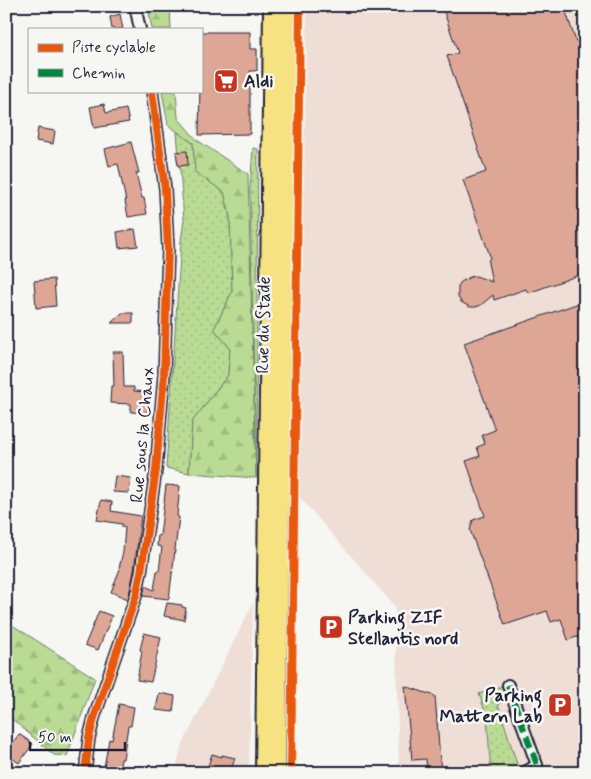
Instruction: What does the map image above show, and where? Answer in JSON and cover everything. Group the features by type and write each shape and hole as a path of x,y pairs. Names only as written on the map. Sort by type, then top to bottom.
{"main road":[{"name":"Rue du Stade","path":"272,6 272,642"},
{"name":"Rue du Stade","path":"272,642 288,6"},
{"path":"264,773 272,642"},
{"path":"272,642 277,773"}],"street":[{"path":"136,6 140,28"},
{"name":"Rue sous la Chaux","path":"85,773 89,738 94,718 136,596 142,572 156,470 164,375 168,248 165,189 152,92"},
{"path":"508,685 537,765 523,773"}],"shaded area":[{"path":"307,6 585,6 585,773 399,773 395,607 298,495"},
{"path":"253,603 249,773 175,773 181,748"}],"green space":[{"path":"148,6 170,6 171,28 152,28"},
{"path":"162,92 176,92 178,118 197,140 248,174 256,478 189,473 192,422 228,375 230,348 214,329 232,292 230,217 224,192 195,172 193,143 168,125"},
{"path":"177,132 193,143 196,172 224,192 230,217 232,292 214,329 230,348 228,375 192,422 189,473 166,468 184,220"},
{"path":"253,148 258,149 256,478 250,189"},
{"path":"6,621 95,678 67,756 54,755 6,714"},
{"path":"502,686 507,700 498,704 517,764 510,773 491,773 487,717 479,694"}],"building":[{"path":"442,6 564,6 576,42 585,39 585,273 528,293 526,289 494,300 493,295 476,307 470,307 461,302 458,297 458,286 470,277 476,276 492,282 488,263 490,256 463,180 486,172 447,56 458,53"},
{"path":"120,14 123,28 112,28 110,17"},
{"name":"Aldi","path":"202,32 250,32 250,49 257,49 257,71 250,71 250,134 199,135 200,92 202,92"},
{"path":"104,104 106,113 126,109 129,122 94,128 90,107"},
{"path":"38,128 55,131 53,144 36,141"},
{"path":"131,142 139,173 136,173 147,214 128,217 118,164 109,166 105,149"},
{"path":"187,151 188,165 178,166 176,152"},
{"path":"135,229 138,246 119,248 117,232"},
{"path":"54,279 56,306 36,308 34,281"},
{"path":"585,301 585,634 568,640 561,619 551,622 547,611 505,625 470,530 473,520 485,516 466,461 480,456 477,447 485,444 482,435 495,430 464,343"},
{"path":"122,313 133,313 133,323 111,323"},
{"path":"113,352 123,352 124,387 134,387 134,391 148,392 147,413 131,412 131,404 110,403 111,386 114,386"},
{"path":"115,476 131,478 129,493 113,492"},
{"path":"166,485 180,486 177,516 179,517 169,599 143,596 145,586 154,590 157,571 159,571 162,547 157,546 158,535 160,536"},
{"path":"101,500 112,502 111,511 141,516 134,571 128,599 111,592 120,569 125,527 122,527 122,524 97,520"},
{"path":"167,603 182,605 182,607 186,608 184,620 164,616"},
{"path":"99,611 112,616 98,650 85,645"},
{"path":"144,633 161,637 151,682 137,680"},
{"path":"405,686 435,696 441,773 427,773 426,759 412,760"},
{"path":"159,693 175,696 173,712 156,710"},
{"path":"119,704 134,707 131,726 128,726 119,773 103,773 109,739 112,740"},
{"path":"19,734 33,744 19,763 6,754 6,752"},
{"path":"212,754 235,758 230,773 219,773 207,769"}],"marked path":[{"path":"508,685 537,765 523,773"}],"cycle path":[{"path":"291,773 300,6"},
{"path":"85,773 89,738 94,718 136,596 156,470 164,375 168,248 165,189 152,92"}],"place":[{"name":"Aldi","path":"226,81"},
{"name":"Parking ZIF Stellantis nord","path":"331,627"},
{"name":"Parking Mattern Lab","path":"560,705"}]}
